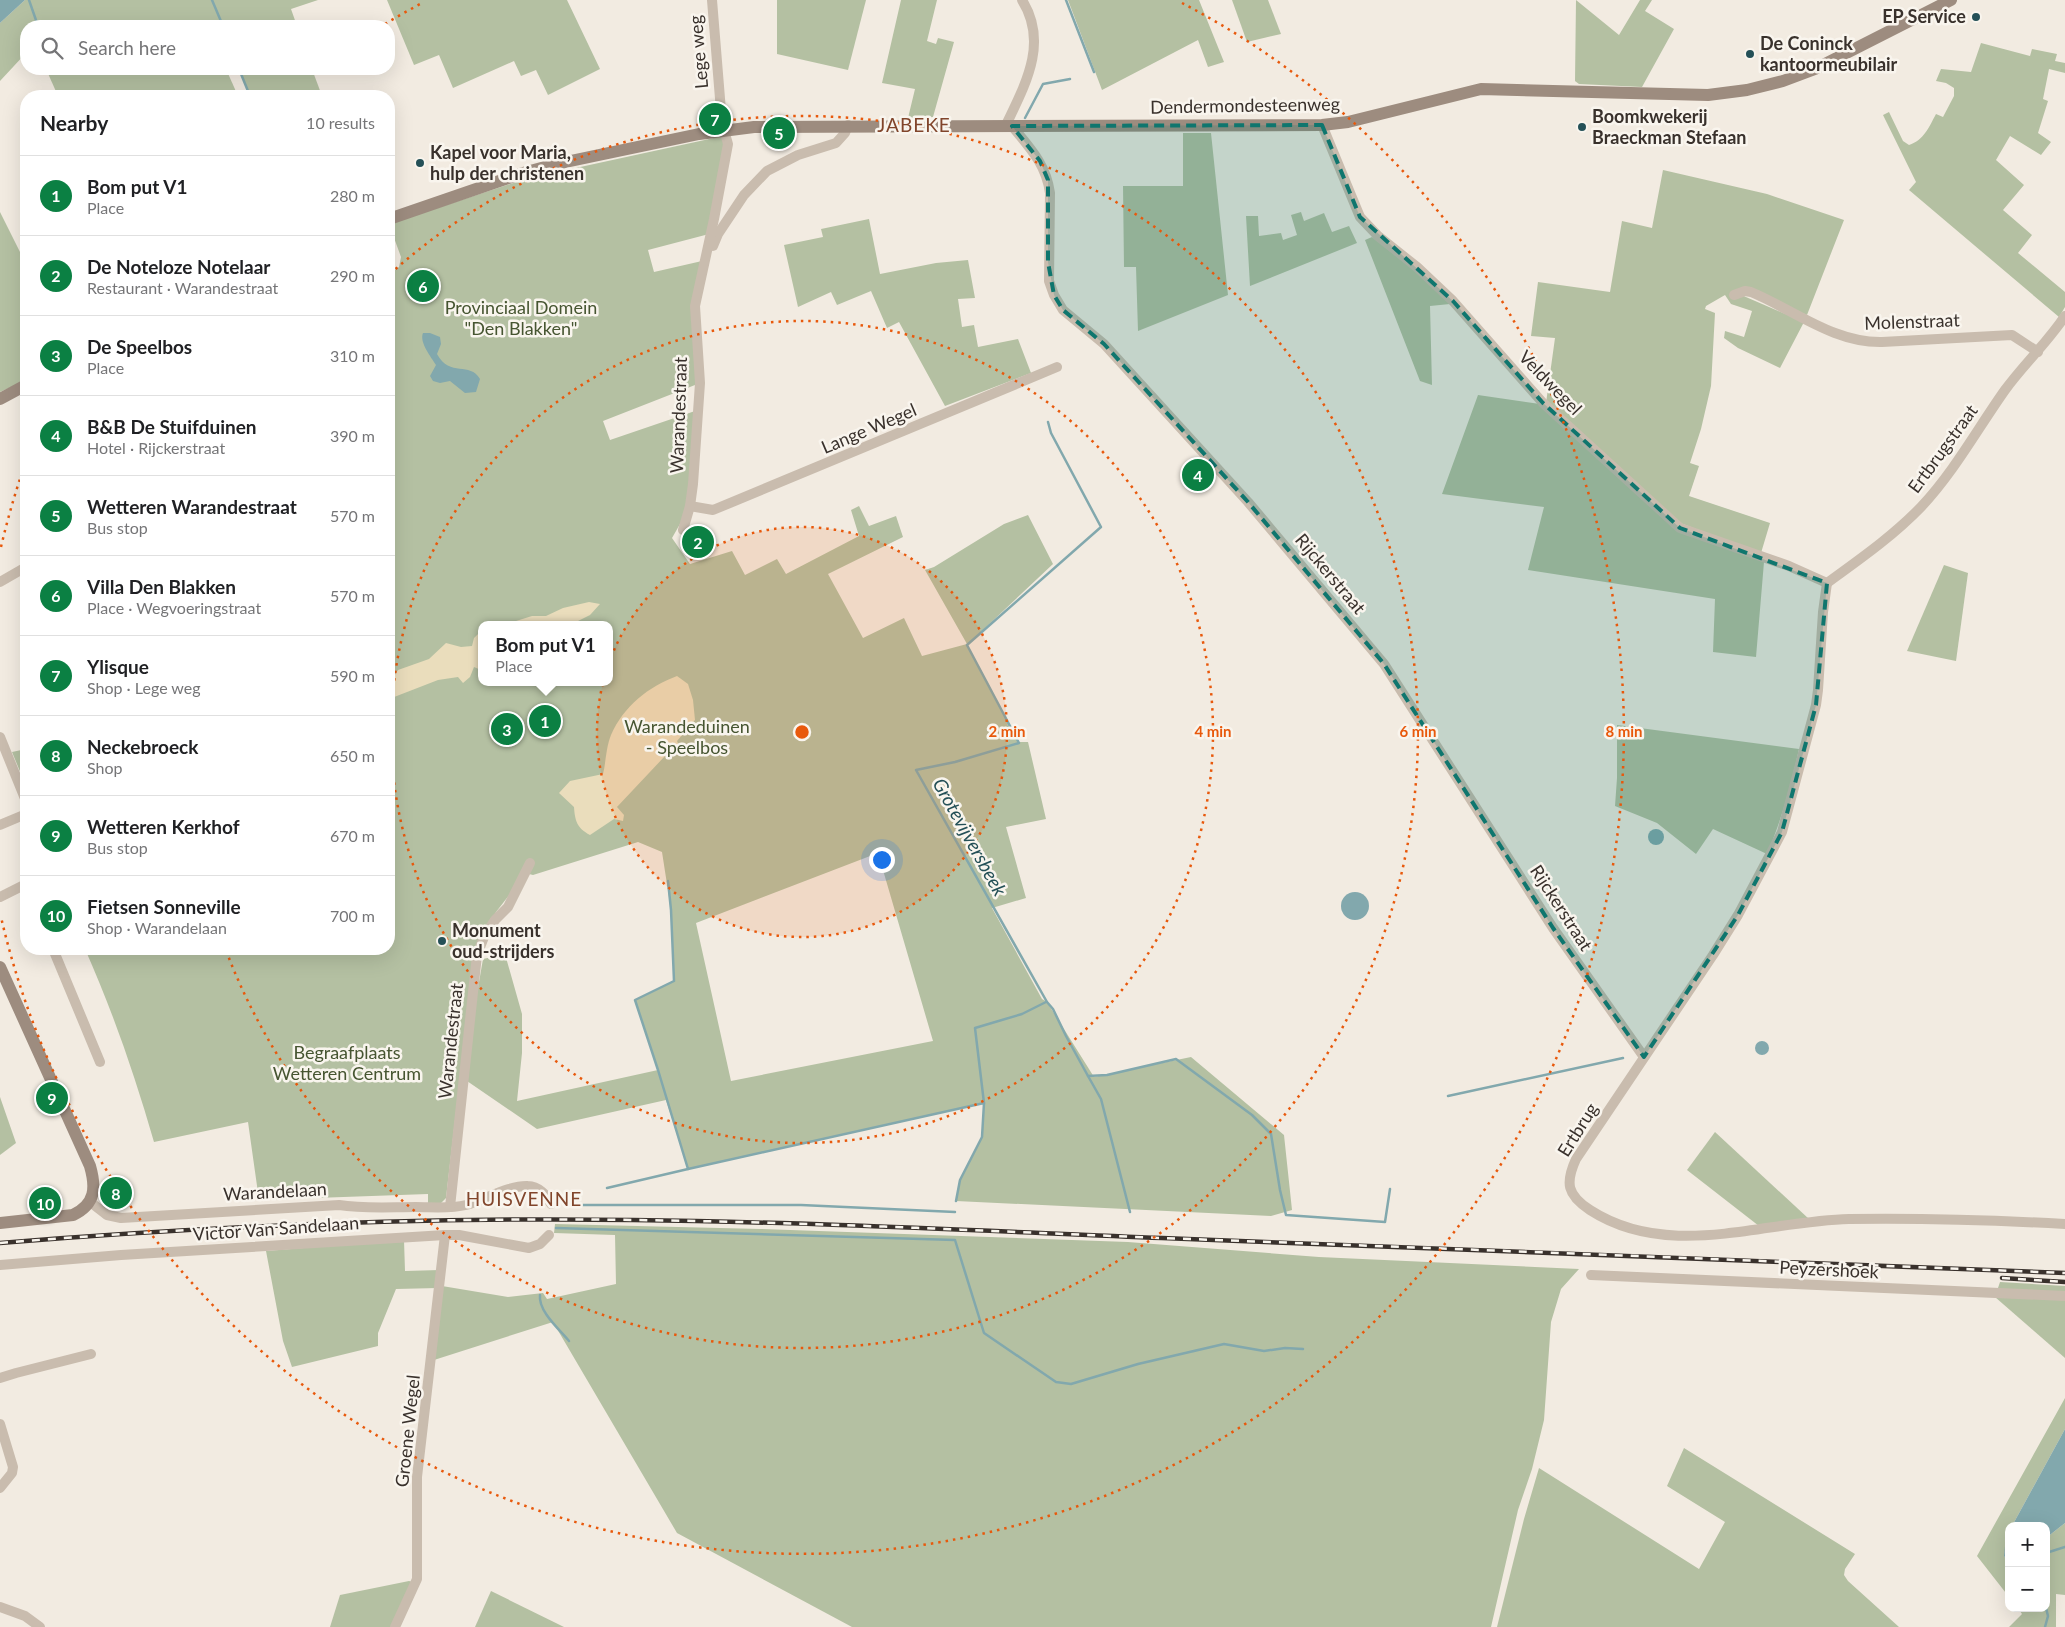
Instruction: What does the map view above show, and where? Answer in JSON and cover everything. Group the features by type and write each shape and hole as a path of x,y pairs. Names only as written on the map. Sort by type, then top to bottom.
{"main road":[{"name":"Dendermondesteenweg","path":"395,217 523,173 556,164 699,134 754,127 1322,125 1348,122 1481,89 1708,95 1747,90 1783,81 1815,69 1951,0"},
{"path":"0,399 20,388"},
{"path":"0,967 90,1166 94,1182 89,1202 73,1215 0,1223"}],"street":[{"name":"Lege weg","path":"712,0 718,86 724,130"},
{"path":"1009,125 1032,66 1034,48 1033,29 1029,14 1022,0"},
{"name":"Rijckerstraat","path":"1009,125 1040,161 1048,180 1050,193 1049,281 1054,295 1063,310 1104,344 1248,502 1384,664 1553,928 1644,1057"},
{"name":"Veldwegel","path":"1322,125 1360,217 1378,236 1417,267 1453,301 1543,403 1680,528 1789,566 1828,583"},
{"name":"Warandestraat","path":"703,270 718,234 744,195 767,171 798,155 836,143 846,133 848,126"},
{"name":"Warandestraat","path":"683,530 690,506 700,383 695,306 728,144 724,130"},
{"name":"Molenstraat","path":"1734,295 1745,291 1751,292 1828,330 1862,341 1882,342 2012,334 2038,352"},
{"name":"Ertbrugstraat","path":"1828,583 1894,534 1923,505 2007,388 2052,335 2065,316"},
{"name":"Lange Wegel","path":"690,506 713,510 1058,367"},
{"path":"0,582 20,570"},
{"name":"Ertbrug","path":"1828,583 1822,612 1818,690 1782,832 1738,915 1721,942 1576,1159 1569,1184 1572,1194 1598,1214 1636,1231 1677,1236 1730,1233 1828,1220 1914,1219 2065,1224"},
{"path":"1,744 20,787"},
{"path":"0,825 20,817"},
{"name":"Warandestraat","path":"450,1207 477,955 484,937 494,920 508,907 530,863"},
{"path":"0,898 20,887"},
{"path":"55,955 100,1062"},
{"name":"Warandelaan","path":"89,1202 107,1215 121,1218 339,1205 355,1208 450,1207 469,1204 526,1186 538,1189 547,1197 551,1204"},
{"name":"Victor Van Sandelaan","path":"0,1265 121,1255 445,1235 459,1235 523,1248 535,1246 549,1235"},
{"name":"Groene Wegel","path":"395,1627 417,1579 417,1477 445,1235"},
{"name":"Peyzershoek","path":"1591,1275 2065,1296"},
{"path":"0,1378 92,1354"},
{"path":"0,1424 13,1467 12,1473 0,1488"},
{"path":"0,1607 25,1616 40,1627"}],"highlighted area":[{"path":"1322,125 1360,217 1453,301 1543,403 1680,528 1827,583 1816,705 1782,832 1738,915 1644,1057 1553,928 1384,664 1248,502 1104,344 1063,310 1054,295 1048,262 1048,180 1040,161 1012,126"}],"green space":[{"path":"25,0 318,0 291,9 295,20 20,20 20,59 0,81 0,23"},
{"path":"387,0 567,0 600,69 548,95 536,70 521,76 514,61 453,88 439,55 414,65"},
{"path":"777,0 866,0 848,70 777,54"},
{"path":"901,0 937,0 927,41 936,44 938,38 954,42 933,117 908,118 915,89 882,83"},
{"path":"1068,0 1199,0 1224,62 1208,67 1198,40 1102,90"},
{"path":"1232,0 1268,0 1281,34 1247,42"},
{"path":"1576,0 1619,35 1640,0 1652,0 1645,11 1674,29 1642,87 1579,84 1575,81"},
{"path":"1981,43 2030,56 2032,49 2057,54 2055,61 2065,63 2065,73 2049,69 2043,99 2048,101 2038,133 2051,142 2041,155 2010,136 1996,160 2024,185 2003,210 2032,235 2018,253 2065,292 2065,307 2059,317 1909,190 1916,182 1883,115 1889,112 1903,141 1909,145 1919,140 1936,114 1943,117 1954,96 1954,88 1946,83 1936,81 1941,69 1971,72"},
{"path":"49,75 229,75 235,90 55,90"},
{"path":"242,75 314,75 320,90 248,90"},
{"path":"1183,133 1211,133 1228,295 1138,331 1136,267 1124,267 1123,186 1183,186"},
{"path":"723,136 725,153 709,234 648,250 654,272 702,261 695,385 603,421 610,440 695,411 688,510 672,538 690,564 732,551 745,575 777,559 786,574 859,536 851,510 859,506 869,526 896,516 903,537 828,574 863,638 904,618 922,656 967,644 925,570 934,567 1004,524 1028,515 1053,564 967,645 1019,742 1028,742 1046,819 1006,827 1026,898 992,908 1042,999 1047,1002 1094,1077 1191,1057 1284,1135 1292,1210 1271,1216 956,1201 960,1180 982,1137 984,1103 688,1169 666,1100 537,1129 467,1081 470,1034 483,959 505,954 522,1014 522,1053 517,1101 658,1070 635,1000 674,981 671,910 662,852 638,842 533,875 524,876 496,912 474,955 446,1198 439,1205 428,1205 428,1194 259,1200 248,1122 154,1142 123,1044 88,955 395,955 395,270 399,267 401,257 395,240 395,222 525,179","holes":["878,853 933,1041 731,1081 696,923"]},
{"path":"1663,170 1767,194 1844,220 1807,315 1741,288 1739,294 1804,322 1780,368 1738,348 1724,338 1725,331 1744,337 1752,311 1731,304 1725,295 1706,306 1705,309 1715,313 1711,386 1701,429 1690,463 1699,466 1689,496 1770,523 1761,553 1680,523 1546,403 1555,338 1531,336 1538,282 1610,292 1622,221 1652,228"},
{"path":"0,212 20,252 20,383 0,392"},
{"path":"1301,212 1304,221 1324,213 1332,232 1349,226 1357,243 1250,286 1246,216 1258,216 1259,236 1281,233 1283,240 1297,235 1291,215"},
{"path":"869,219 880,274 936,263 968,260 975,298 958,299 962,327 974,325 978,347 1018,339 1031,373 945,406 899,322 887,328 871,291 837,305 831,292 798,307 784,245 823,237 821,229"},
{"path":"1372,237 1417,271 1450,304 1430,306 1432,385 1420,381 1365,240"},
{"path":"1478,395 1540,404 1675,529 1764,562 1756,657 1713,652 1715,599 1528,570 1544,507 1442,494"},
{"path":"1944,565 1968,573 1956,661 1907,651"},
{"path":"1617,725 1799,749 1786,802 1767,854 1713,829 1696,854 1657,823 1615,806"},
{"path":"20,750 20,771 12,752"},
{"path":"0,1097 16,1143 0,1155"},
{"path":"1715,1132 1809,1219 1759,1226 1687,1170"},
{"path":"555,1224 1128,1242 1319,1257 1579,1269 1561,1289 1551,1322 1544,1420 1532,1469 1518,1510 1491,1627 852,1627 677,1533 553,1322 434,1360 442,1286 508,1297 543,1293 547,1299 616,1284 615,1235 554,1233"},
{"path":"404,1240 405,1271 440,1270 438,1288 396,1289 378,1333 378,1346 292,1367 283,1341 266,1251"},
{"path":"2000,1282 2065,1286 2065,1358 1995,1297"},
{"path":"2065,1398 2065,1429 2014,1522 2005,1522 2005,1592 1977,1556"},
{"path":"1684,1448 1855,1554 1845,1569 1844,1575 1848,1581 1899,1627 1497,1627 1539,1468 1699,1569 1725,1522 1667,1486"},
{"path":"2065,1523 2065,1595 2056,1594 2056,1627 2009,1627 2022,1614 2021,1612 2050,1612 2050,1535"},
{"path":"409,1581 413,1582 394,1627 330,1627 340,1595"},
{"path":"491,1591 564,1627 475,1627"}],"sand":[{"path":"589,602 600,604 590,615 578,621 516,621 532,616 546,616 563,608"},
{"path":"478,634 478,669 474,667 470,677 463,683 458,677 438,680 395,697 395,675 398,670 429,659 446,643 461,647 472,646 474,638"},
{"path":"677,676 688,684 693,700 695,720 677,741 680,748 665,756 617,807 624,815 623,821 614,819 590,835 582,830 578,824 574,807 559,793 570,781 603,774 609,740 623,715 630,706 647,692"}],"water":[{"path":"0,0 25,0 0,23"},
{"path":"423,333 430,333 440,337 441,344 437,354 448,366 471,371 476,374 480,379 476,392 465,393 450,381 440,383 433,381 430,376 436,365 424,345"},
{"path":"1656,829 1664,837 1656,845 1648,837"},
{"path":"1355,892 1365,896 1369,906 1365,916 1355,920 1345,916 1341,906 1345,896"},
{"path":"1759,1041 1765,1041 1769,1048 1765,1055 1759,1055 1755,1051 1755,1045"},
{"path":"2065,1429 2065,1523 2050,1535 2050,1522 2014,1522"}],"waterway":[{"path":"29,0 36,20"},
{"path":"212,0 220,20"},
{"name":"Grotevijversbeek","path":"1066,0 1094,72"},
{"path":"241,75 248,90"},
{"name":"Grotevijversbeek","path":"1025,118 1043,84 1070,79"},
{"name":"Grotevijversbeek","path":"1048,422 1051,433 1101,527 967,645 1019,743 955,762 916,770 1047,1002 1053,1009 1088,1076 1107,1075 1176,1059 1252,1115 1271,1134 1286,1215 1385,1222 1390,1189"},
{"path":"668,881 674,981 635,1000 688,1169 984,1103 982,1137 960,1180 956,1201"},
{"path":"984,1103 975,1028 1022,1014 1046,1002"},
{"path":"1448,1096 1623,1058"},
{"name":"Grotevijversbeek","path":"1088,1076 1101,1099 1130,1212"},
{"path":"607,1188 688,1169"},
{"path":"566,1205 801,1205 955,1212"},
{"path":"556,1228 955,1240 984,1333 1056,1382 1071,1384 1138,1364 1224,1344 1264,1351 1285,1348 1303,1349"},
{"path":"540,1295 542,1307 569,1341"},
{"path":"2050,1552 2065,1547"},
{"path":"2045,1627 2048,1616 2047,1612"}],"railway":[{"path":"0,1243 237,1227 395,1221 633,1220 898,1227 2065,1273"},
{"path":"2002,1278 2065,1282"}],"place":[{"name":"EP Service","path":"1976,17"},
{"name":"De Coninck kantoormeubilair","path":"1750,54"},
{"name":"Ylisque","path":"715,119"},
{"name":"Boomkwekerij Braeckman Stefaan","path":"1582,127"},
{"name":"Wetteren Warandestraat","path":"779,133"},
{"name":"Kapel voor Maria, hulp der christenen","path":"420,163"},
{"name":"Villa Den Blakken","path":"423,286"},
{"name":"B&B De Stuifduinen","path":"1198,475"},
{"name":"De Noteloze Notelaar","path":"698,542"},
{"name":"Bom put V1","path":"545,721"},
{"name":"De Speelbos","path":"507,729"},
{"name":"Monument oud-strijders","path":"442,941"},
{"name":"Wetteren Kerkhof","path":"52,1098"},
{"name":"Neckebroeck","path":"116,1193"},
{"name":"Fietsen Sonneville","path":"45,1203"}],"district":[{"name":"JABEKE","path":"914,125"},
{"name":"HUISVENNE","path":"524,1199"}],"park label":[{"name":"Provinciaal Domein \"Den Blakken\"","path":"521,318"},
{"name":"Warandeduinen - Speelbos","path":"687,738"},
{"name":"Begraafplaats Wetteren Centrum","path":"347,1063"}]}
